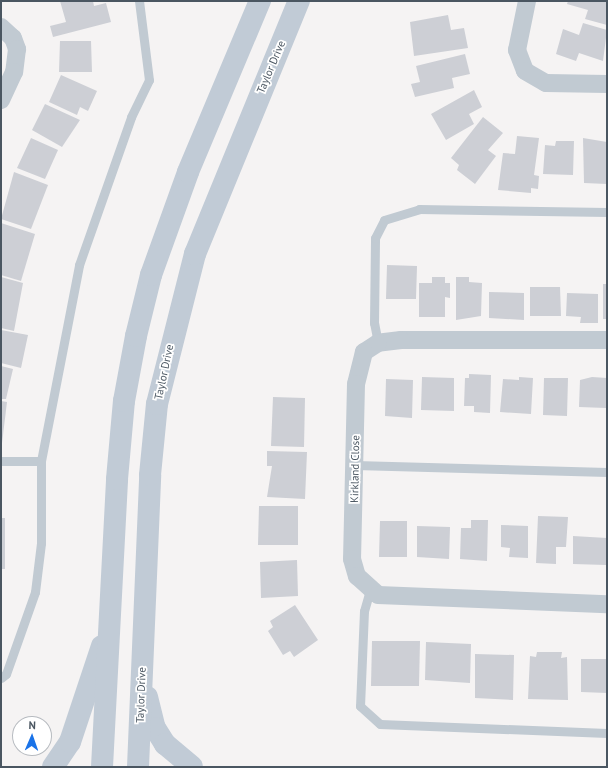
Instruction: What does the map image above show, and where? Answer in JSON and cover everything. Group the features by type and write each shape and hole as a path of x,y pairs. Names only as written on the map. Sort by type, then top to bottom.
{"main road":[{"path":"102,767 124,401 138,328 151,275 188,172 260,1"},
{"name":"Taylor Drive","path":"138,767 150,475 157,404 174,329 198,247 299,1"},
{"path":"53,767 70,742 111,620"},
{"path":"141,674 155,728 175,757 192,767"}],"street":[{"path":"527,1 517,50 525,71 546,83 607,84"},
{"path":"1,27 13,38 17,49 14,72 1,100"},
{"path":"378,343 607,340"},
{"name":"Kirkland Close","path":"370,590 356,576 352,559 357,370 364,352 378,343"},
{"path":"370,590 394,596 607,604"}],"lane":[{"path":"1,678 6,674 35,592 41,543 41,461 79,265 131,117 149,80 139,1"},
{"path":"378,343 374,323 374,238 384,220 419,209 607,212"},
{"path":"1,461 41,461"},
{"path":"355,466 607,472"},
{"path":"370,590 364,611 360,706 380,724 607,733"}],"building":[{"path":"60,1 93,1 94,6 106,3 111,22 53,37 50,26 66,22"},
{"path":"568,1 607,1 607,25 585,19 588,10 567,4"},
{"path":"448,15 451,30 464,28 468,48 414,56 410,22"},
{"path":"583,23 607,30 603,61 579,53 576,61 556,54 563,29 579,35"},
{"path":"60,41 91,41 92,72 59,72"},
{"path":"465,54 470,74 452,78 454,88 415,97 411,84 420,82 416,66"},
{"path":"61,75 97,91 88,111 80,107 77,115 49,102"},
{"path":"474,90 482,107 469,114 474,124 446,140 431,114"},
{"path":"45,104 80,120 62,147 32,130"},
{"path":"483,117 503,133 488,150 496,156 475,184 457,170 459,165 451,158"},
{"path":"517,136 539,138 534,175 539,176 538,189 531,188 531,193 498,190 503,153 515,154"},
{"path":"31,138 58,150 45,179 17,168"},
{"path":"583,138 607,142 607,184 584,183"},
{"path":"556,141 574,141 573,175 543,174 545,145 555,146"},
{"path":"14,172 48,185 31,229 1,219"},
{"path":"1,223 35,234 21,281 1,275"},
{"path":"387,265 417,266 416,299 386,299"},
{"path":"1,277 23,283 14,331 1,328"},
{"path":"432,277 445,277 445,283 450,283 450,298 445,297 445,317 419,317 419,283 432,283"},
{"path":"456,277 469,277 469,282 482,283 481,316 456,320"},
{"path":"603,284 607,284 607,319 603,319"},
{"path":"530,287 560,287 561,316 530,316"},
{"path":"489,292 524,293 524,320 489,318"},
{"path":"567,293 598,294 598,323 580,323 581,317 566,316"},
{"path":"1,330 28,335 21,368 1,363"},
{"path":"1,366 13,369 6,399 1,399"},
{"path":"469,374 491,375 490,413 474,412 474,406 464,406 465,378 469,378"},
{"path":"422,377 454,378 454,411 421,410"},
{"path":"519,377 533,378 531,414 500,412 503,379 519,380"},
{"path":"592,377 607,378 606,408 579,407 580,380"},
{"path":"544,378 568,378 567,416 543,415"},
{"path":"386,379 413,380 412,418 385,416"},
{"path":"273,397 305,398 304,447 271,446"},
{"path":"1,401 7,402 2,443 1,443"},
{"path":"267,451 307,452 305,499 267,497 272,466 267,466"},
{"path":"259,506 298,506 298,545 258,545"},
{"path":"538,516 568,517 566,547 556,547 556,564 536,563"},
{"path":"1,518 5,518 5,569 1,569"},
{"path":"471,520 488,520 487,561 460,559 461,528 471,528"},
{"path":"380,521 407,521 407,557 379,557"},
{"path":"501,525 528,526 528,558 509,557 510,548 501,547"},
{"path":"417,526 450,527 449,559 417,557"},
{"path":"573,536 607,538 606,565 573,564"},
{"path":"297,560 298,596 261,598 260,562"},
{"path":"295,605 318,640 294,657 290,651 283,655 268,631 273,627 270,621"},
{"path":"372,641 420,641 419,686 371,686"},
{"path":"426,642 471,644 470,683 425,680"},
{"path":"537,652 562,652 561,658 567,657 568,700 528,699 530,656 536,657"},
{"path":"475,654 514,655 513,700 475,698"},
{"path":"581,659 607,659 607,693 581,692"}]}
